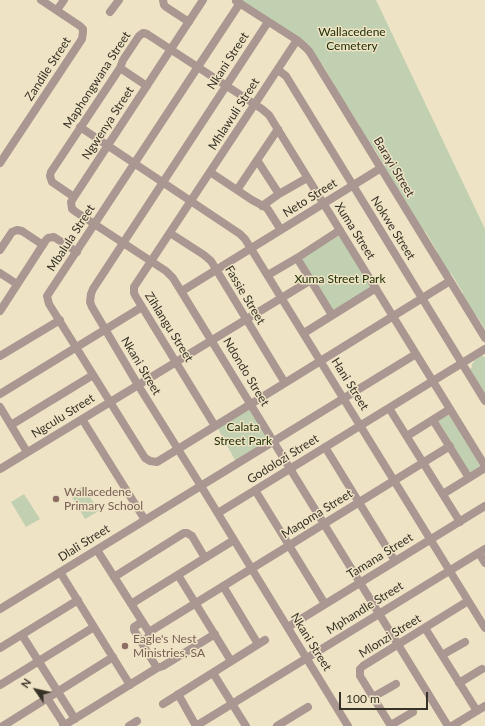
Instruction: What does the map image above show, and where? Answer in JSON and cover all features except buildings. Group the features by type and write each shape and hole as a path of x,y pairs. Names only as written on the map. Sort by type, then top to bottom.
{"street":[{"name":"Zandile Street","path":"0,163 82,39 83,29 80,26 41,0"},
{"path":"57,10 64,0"},
{"path":"163,0 166,7 189,22"},
{"name":"Ngwenya Street","path":"74,197 203,0"},
{"path":"110,12 117,1"},
{"name":"Barayi Street","path":"238,2 297,40 306,47 312,55 485,338"},
{"name":"Mbalula Street","path":"238,2 198,67 48,296 49,304 147,460 157,462 450,281"},
{"name":"Nkani Street","path":"268,22 123,243 91,294 90,302 138,385 348,726"},
{"name":"Maphongwana Street","path":"74,197 51,180 50,176 52,170 120,68 123,60 139,36 142,34 147,34 226,86"},
{"name":"Mhlawuli Street","path":"191,201 297,40"},
{"path":"120,68 147,86"},
{"name":"Nokwe Street","path":"278,70 286,76 485,401"},
{"name":"Xuma Street","path":"226,86 255,104 269,115 485,467"},
{"name":"Hani Street","path":"80,127 240,234 245,239 304,332 485,628"},
{"path":"237,190 278,129"},
{"path":"257,160 279,194"},
{"name":"Neto Street","path":"182,291 381,168"},
{"path":"210,172 252,200 267,208 281,230"},
{"path":"262,206 279,194 307,178"},
{"path":"74,197 71,202 72,209 123,243"},
{"name":"Zihlangu Street","path":"191,201 134,287 134,293 215,426"},
{"path":"0,250 12,232 17,230 22,231 43,245"},
{"path":"268,275 340,230"},
{"name":"Fassie Street","path":"170,233 211,261 285,383"},
{"path":"0,311 48,238 54,237 77,252"},
{"name":"Ndondo Street","path":"123,243 170,275 182,291 448,726"},
{"path":"297,258 332,315"},
{"path":"0,273 17,284"},
{"name":"Ngculu Street","path":"0,469 311,280"},
{"path":"304,332 376,288"},
{"path":"0,394 142,307"},
{"path":"0,356 60,320"},
{"path":"361,425 485,349"},
{"name":"Dlali Street","path":"0,609 416,354"},
{"path":"11,425 93,375"},
{"path":"0,407 27,452"},
{"path":"389,408 460,522"},
{"path":"407,436 450,409"},
{"path":"82,418 145,520"},
{"path":"433,420 469,478"},
{"name":"Godolozi Street","path":"218,513 361,425"},
{"name":"Maqoma Street","path":"141,642 149,637 149,632 450,446"},
{"path":"325,447 394,561"},
{"path":"443,494 485,467"},
{"path":"255,490 325,604"},
{"name":"Tamana Street","path":"288,627 485,506"},
{"path":"114,576 184,533 192,536 205,558"},
{"path":"131,604 234,540"},
{"path":"97,550 149,632"},
{"path":"482,551 485,563"},
{"name":"Mphandle Street","path":"196,726 482,551"},
{"path":"60,572 130,685"},
{"path":"178,575 231,661"},
{"path":"163,704 262,642 223,586"},
{"path":"0,648 78,600"},
{"name":"Mlonzi Street","path":"391,726 360,676 360,669 468,601"},
{"path":"142,622 135,626 134,631 157,668"},
{"path":"0,684 94,627"},
{"path":"425,628 477,711"},
{"path":"47,698 64,726 215,634"},
{"path":"22,635 74,719"},
{"path":"442,655 465,642"},
{"path":"1,726 113,657"},
{"path":"459,683 482,668"},
{"path":"213,673 246,726"},
{"path":"373,697 396,684"},
{"path":"178,694 196,726"},
{"path":"452,726 485,706"},
{"path":"277,726 291,722 308,707"},
{"path":"391,726 413,712"},
{"path":"129,726 137,721"}],"green space":[{"name":"Wallacedene Cemetery","path":"241,0 376,0 485,229 485,329 476,315 474,315 451,273 449,273 436,253 437,251 425,231 423,231 399,190 385,170 385,167 374,148 372,148 322,64 320,64 308,44"},
{"name":"Xuma Street Park","path":"340,236 370,285 369,289 333,310 303,262 303,258"},
{"path":"482,355 485,357 485,393 483,393 470,369 474,361"},
{"name":"Calata Street Park","path":"250,409 268,440 236,462 217,427"},
{"path":"446,415 449,415 481,467 470,473 439,422 439,420"},
{"path":"83,486 99,511 85,519 70,494"},
{"path":"24,494 40,519 26,527 11,502"}],"place":[{"name":"Wallacedene Primary School","path":"56,499"},
{"name":"Eagle's Nest Ministries, SA","path":"125,646"}]}
